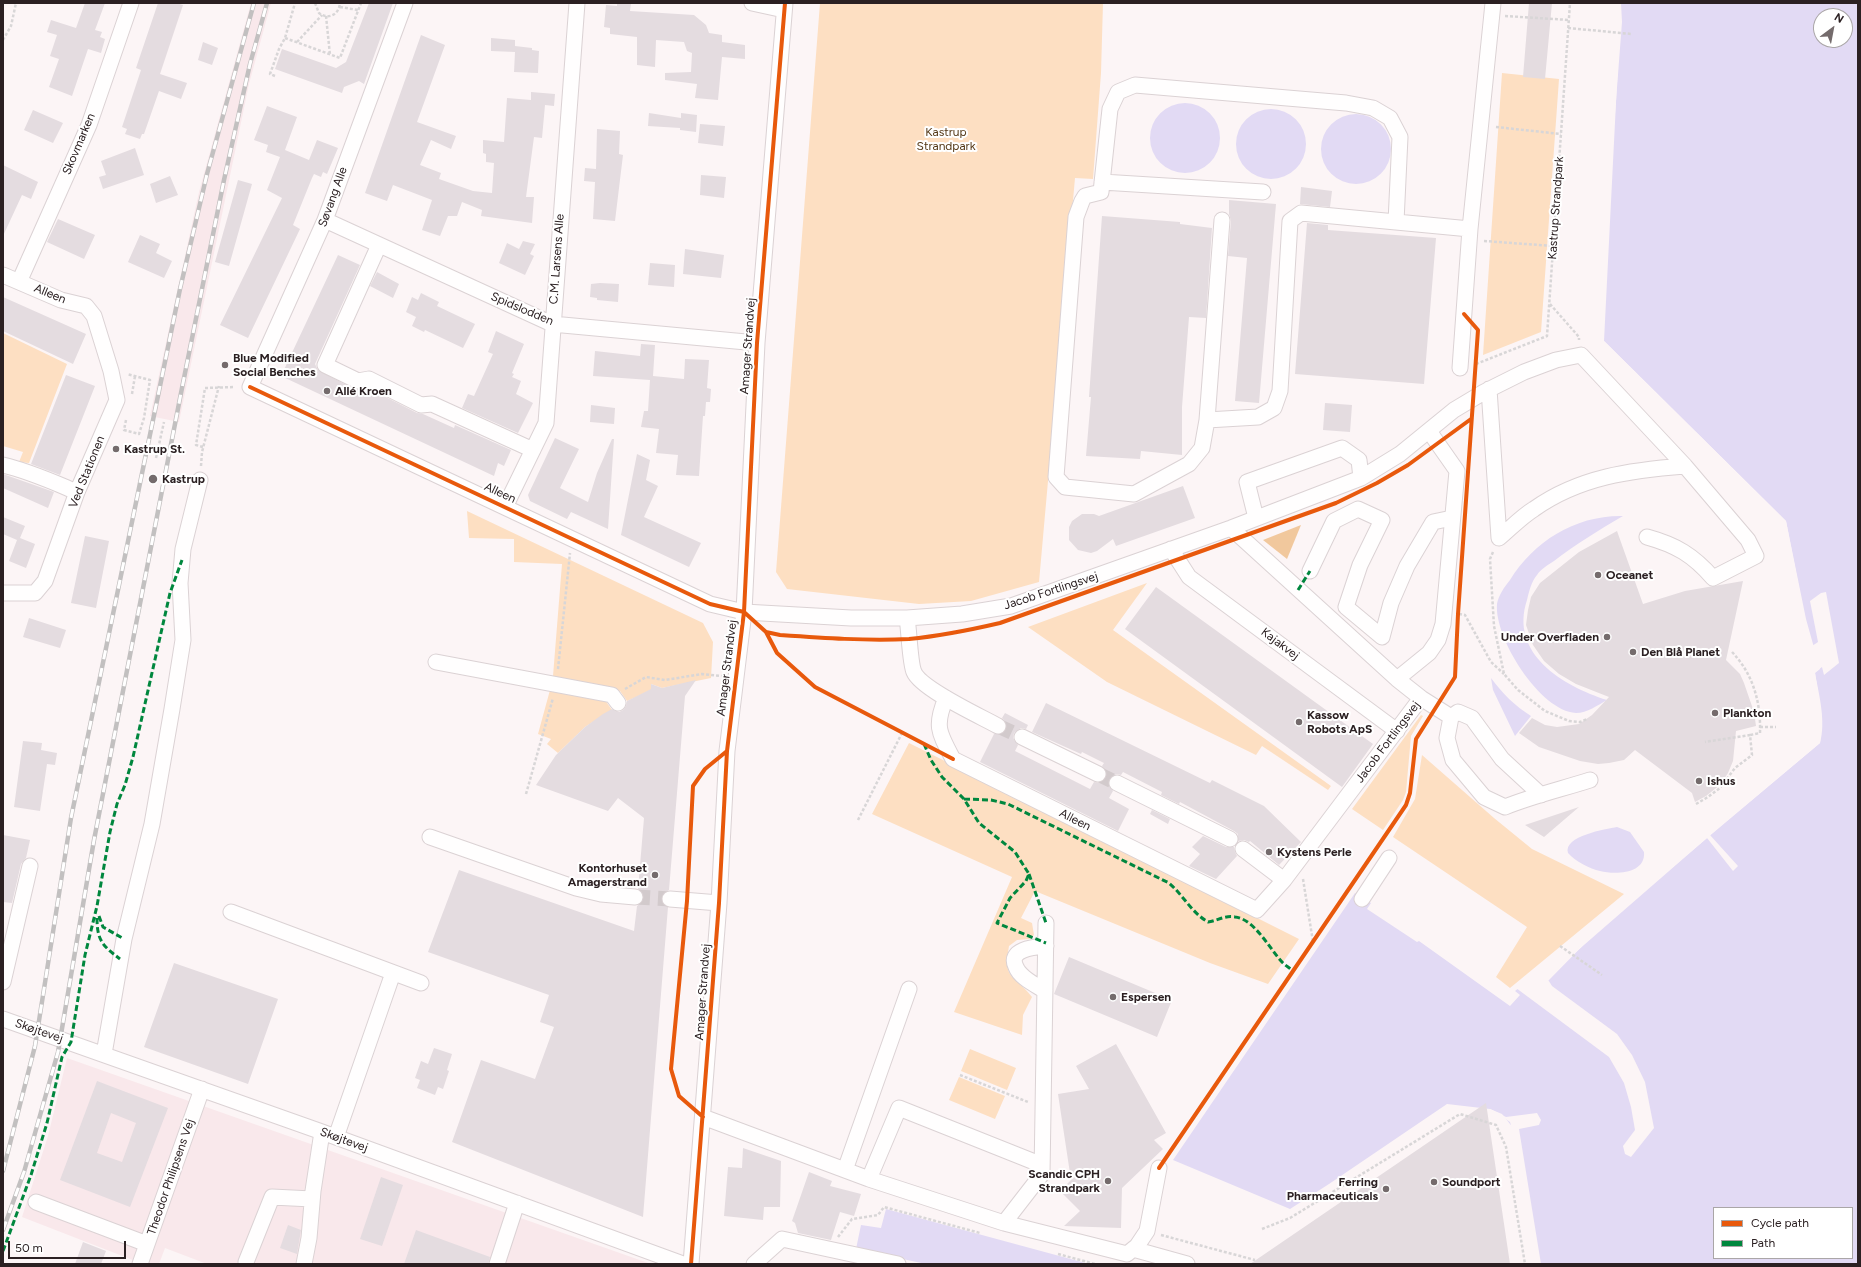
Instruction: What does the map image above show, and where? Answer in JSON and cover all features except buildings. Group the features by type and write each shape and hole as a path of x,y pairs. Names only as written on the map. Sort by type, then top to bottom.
{"street":[{"name":"Skovmarken","path":"19,282 89,125 131,3"},
{"name":"Søvang Alle","path":"250,387 325,220 405,3"},
{"name":"C.M. Larsens Alle","path":"505,506 546,423 552,324 577,3"},
{"path":"752,3 784,7"},
{"name":"Amager Strandvej","path":"691,1264 720,903 727,751 744,612 757,343 784,7"},
{"path":"1460,368 1470,234 1492,9"},
{"path":"1222,220 1207,420 1202,448 1189,464 1134,494 1065,486 1056,477 1076,217 1085,196 1101,192 1110,109 1118,92 1135,85 1346,103 1373,108 1390,118 1400,137 1396,222"},
{"path":"1102,182 1263,192"},
{"path":"1207,420 1258,417 1274,408 1280,391 1290,221 1301,213 1396,222 1470,234"},
{"name":"Spidslodden","path":"325,220 552,324 757,343"},
{"path":"379,245 325,365 358,381 368,379 421,405 432,404 533,450"},
{"name":"Alleen","path":"3,275 61,300 86,306 94,316"},
{"name":"Ved Stationen","path":"3,593 35,593 45,581 77,492 117,400 111,371 94,316"},
{"path":"1581,354 1685,466 1748,540 1756,556 1713,578 1699,562 1687,553 1667,542 1647,537"},
{"name":"Jacob Fortlingsvej","path":"744,612 851,618 908,618 962,614 1011,606 1231,528 1361,478 1400,454 1454,410 1489,389 1524,372 1556,360 1581,354"},
{"name":"Alleen","path":"250,387 710,604 744,612"},
{"path":"1489,389 1499,538"},
{"path":"1397,679 1429,653 1438,640 1443,624 1457,471 1428,431"},
{"path":"1256,518 1247,482 1342,448 1359,460 1361,478"},
{"path":"3,465 18,468 77,492"},
{"path":"1499,538 1534,508 1571,488 1608,475 1643,469 1685,466"},
{"path":"104,1054 124,939 152,824 172,709 183,640 180,582 183,549 200,480"},
{"path":"1310,571 1334,521 1358,509 1382,520 1360,565 1346,607 1382,637 1391,603 1408,566 1433,522 1452,518"},
{"name":"Jacob Fortlingsvej","path":"1231,528 1397,679 1421,698 1284,880 1257,910"},
{"name":"Kajakvej","path":"1171,549 1189,577 1397,731"},
{"path":"908,618 914,672 921,682 946,698 998,726"},
{"path":"436,662 615,699"},
{"name":"Alleen","path":"946,698 937,723 942,739 953,759 1257,910"},
{"path":"1421,698 1451,717"},
{"path":"1541,795 1502,759 1472,718 1458,712 1451,717 1446,738 1453,760 1484,797 1505,807 1590,780"},
{"path":"1022,737 1098,774"},
{"path":"1117,783 1230,839"},
{"path":"430,837 576,888 601,894 635,896"},
{"path":"1243,849 1284,880"},
{"path":"1362,899 1389,858"},
{"path":"3,982 30,866"},
{"path":"670,899 720,903"},
{"path":"231,912 421,983"},
{"path":"1004,1223 1042,1174 1046,923"},
{"path":"1045,992 1022,975 1016,968 1014,961 1019,952 1029,947 1046,946"},
{"path":"336,1137 393,973"},
{"path":"845,1170 910,989"},
{"name":"Skøjtevej","path":"3,1019 336,1137 683,1264"},
{"name":"Theodor Philipsens Vej","path":"140,1264 202,1089"},
{"path":"869,1179 899,1108 1042,1165"},
{"path":"703,1117 869,1179 1004,1223 1128,1254 1137,1246 1147,1231 1159,1168"},
{"path":"304,1264 309,1238 312,1199 322,1132"},
{"path":"246,1262 272,1197 312,1199"},
{"path":"36,1202 147,1244"},
{"path":"497,1264 518,1203"},
{"path":"754,1264 782,1239 898,1264"},
{"path":"1133,1249 1186,1264"}],"path":[{"path":"3,40 11,26 16,3"},
{"path":"276,76 270,74 279,49 285,38 295,3"},
{"path":"315,3 316,9 322,15 326,16 334,15 340,5 358,10"},
{"path":"285,38 340,58 361,3"},
{"path":"1492,9 1569,20"},
{"path":"297,42 322,15"},
{"path":"326,16 330,54"},
{"path":"1568,28 1632,34"},
{"path":"1480,126 1561,134"},
{"path":"1470,234 1553,246"},
{"path":"1549,304 1579,338 1581,354"},
{"path":"1475,371 1476,358"},
{"path":"111,371 150,380 139,434 124,430 127,415"},
{"path":"130,399 135,376"},
{"path":"200,480 203,447 219,386"},
{"path":"203,447 196,445 205,388 219,386 250,387"},
{"path":"156,458 164,428 164,422"},
{"path":"1499,538 1490,559 1494,626 1504,674"},
{"path":"1457,622 1458,606"},
{"path":"1458,614 1465,615 1491,662 1518,690 1545,711 1569,721 1580,722 1586,719"},
{"path":"1705,742 1760,733 1760,715 1752,684 1747,671 1732,652"},
{"path":"615,699 646,677 665,680 702,674 736,678"},
{"path":"1760,727 1776,727"},
{"path":"895,730 909,737"},
{"path":"858,820 902,733"},
{"path":"1696,804 1708,798 1720,788 1735,768 1752,755 1750,735"},
{"path":"1300,859 1313,942"},
{"path":"1309,947 1317,936"},
{"path":"1560,946 1602,975"},
{"path":"960,1075 1042,1108"},
{"path":"1262,1229 1290,1218 1460,1114 1496,1125 1501,1134 1506,1147 1525,1264"},
{"path":"830,1249 842,1230 852,1219 878,1215 884,1207 982,1233"},
{"path":"1147,1231 1255,1260"},
{"path":"1057,1254 1095,1264"}],"shaded area":[{"path":"251,3 271,3 249,84 179,422 150,416 199,192"},
{"path":"1621,3 1858,3 1858,1264 1539,1264 1520,1149 1514,1129 1502,1114 1490,1109 1447,1104 1290,1209 1173,1160 1355,893 1371,903 1367,909 1417,942 1419,941 1510,1006 1520,995 1515,991 1520,987 1532,987 1549,980 1600,928 1820,743 1822,735 1822,717 1815,673 1820,669 1806,619 1786,521 1604,341 1603,271 1622,22"},
{"path":"1178,103 1192,103 1205,109 1214,118 1218,124 1220,138 1218,152 1210,163 1199,171 1192,173 1178,173 1171,171 1160,163 1152,152 1150,145 1150,131 1152,124 1160,113 1171,105"},
{"path":"1264,109 1278,109 1291,115 1300,124 1304,130 1306,144 1304,158 1296,169 1285,177 1278,179 1264,179 1257,177 1246,169 1238,158 1236,151 1236,137 1238,130 1246,119 1257,111"},
{"path":"1349,114 1363,114 1376,119 1386,129 1391,142 1391,156 1386,169 1376,179 1363,184 1349,184 1336,179 1326,169 1321,156 1321,142 1326,129 1336,119"},
{"path":"1623,516 1579,543 1543,569 1530,587 1523,619 1526,636 1533,652 1544,665 1573,686 1607,700 1588,710 1576,713 1562,709 1548,700 1534,687 1511,653 1503,635 1498,618 1497,604 1500,594 1520,566 1531,553 1544,542 1558,533 1589,520"},
{"path":"1301,525 1287,559 1263,540"},
{"path":"1491,678 1509,699 1531,716 1515,736 1493,690"},
{"path":"1617,827 1630,832 1644,852 1640,865 1635,869 1621,873 1600,871 1583,864 1568,853 1568,847 1578,838 1586,834"},
{"path":"67,1058 651,1264 207,1264 165,1248 159,1264 143,1264 22,1217 48,1136"},
{"path":"886,1209 1089,1264 926,1264 856,1249 861,1225 881,1228"}],"green space":[{"name":"Kastrup Strandpark","path":"820,3 1103,3 1101,73 1093,179 1075,178 1039,582 971,601 919,604 787,589 776,572"},
{"path":"1502,73 1559,79 1541,332 1483,355"},
{"path":"3,333 67,364 29,463 19,462 23,452 3,446"},
{"path":"467,511 703,623 713,642 711,678 662,688 651,684 651,691 627,701 620,691 553,676 562,564 514,562 514,539 469,538"},
{"path":"1147,583 1113,630 1331,786 1328,790 1262,746 1256,755 1107,682 1028,627"},
{"path":"550,690 605,700 612,710 585,727 558,753 547,744 551,739 538,734"},
{"path":"1421,715 1423,716 1411,736 1406,792 1403,800 1383,830 1352,809"},
{"path":"909,743 1299,939 1268,984 1210,963 1035,891 1021,918 1032,923 1034,935 1030,939 1017,940 1009,946 1007,957 1007,965 1011,976 1032,997 1023,1015 1022,1035 954,1012 1012,877 872,814"},
{"path":"1422,755 1532,849 1624,894 1510,988 1496,977 1527,927 1393,837 1415,799"},
{"path":"970,1049 1016,1068 1007,1090 961,1071"},
{"path":"959,1077 1005,1096 995,1119 949,1100"}],"pier":[{"path":"1619,3 1621,3 1604,341 1786,521 1807,629 1784,522 1602,342 1601,271 1620,22"},
{"path":"1826,592 1839,663 1824,675 1822,667 1813,674 1818,668 1812,646 1818,642 1810,601 1821,593"},
{"path":"1815,673 1822,719 1820,743 1710,835 1738,866 1733,871 1707,838 1561,965 1599,926 1818,742 1820,734 1820,719 1813,675"},
{"path":"1547,978 1552,986 1617,1034 1632,1055 1645,1082 1654,1128 1631,1157 1625,1154 1623,1146 1635,1130 1631,1107 1624,1083 1609,1057 1516,988 1520,985 1532,985"},
{"path":"1490,1109 1506,1117 1537,1113 1541,1120 1539,1125 1519,1129 1541,1264 1537,1264 1518,1149 1510,1122 1490,1111"}],"tunnel":[{"path":"998,726 1022,737"},
{"path":"1098,774 1117,783"},
{"path":"635,897 670,899"}],"railway":[{"path":"3,1171 35,1046 71,818 180,289 207,174 254,3"},
{"path":"3,1230 24,1172 58,1052 94,840 182,388 224,180 250,64 267,3"}],"marked path":[{"path":"3,1251 31,1175 47,1123 62,1057 71,1042 85,955 97,906 110,832 117,804 125,785 133,757 170,593 182,560"},
{"path":"1298,590 1310,571"},
{"path":"924,744 931,760 942,777 964,799 979,823 1015,852 1029,874 1026,881 1010,898 997,923 1046,943"},
{"path":"964,799 991,800 1008,804 1169,883 1192,909 1208,922 1228,917 1242,919 1256,929 1283,963 1293,971"},
{"path":"1029,874 1046,923"},
{"path":"99,916 103,927 124,939"},
{"path":"97,918 98,932 102,942 120,959"}],"cycle path":[{"path":"691,1264 719,903 727,751 744,612 757,343 785,3"},
{"path":"1159,1168 1406,805 1410,793 1416,739 1455,677 1478,330 1464,314"},
{"path":"250,387 710,604 744,612 766,632 780,635 893,640 921,638 1000,623 1336,503 1377,483 1408,465 1471,419"},
{"path":"766,632 777,653 815,687 953,759"},
{"path":"703,1117 679,1096 671,1069 687,901 693,786 705,769 727,751"}],"place":[{"name":"Blue Modified Social Benches","path":"225,365"},
{"name":"Allé Kroen","path":"327,391"},
{"name":"Kastrup St.","path":"116,449"},
{"name":"Kastrup","path":"153,479"},
{"name":"Oceanet","path":"1598,575"},
{"name":"Under Overfladen","path":"1607,637"},
{"name":"Den Blå Planet","path":"1633,652"},
{"name":"Plankton","path":"1715,713"},
{"name":"Kassow Robots ApS","path":"1299,722"},
{"name":"Ishus","path":"1699,781"},
{"name":"Kystens Perle","path":"1269,852"},
{"name":"Kontorhuset Amagerstrand","path":"655,875"},
{"name":"Espersen","path":"1113,997"},
{"name":"Scandic CPH Strandpark","path":"1108,1181"},
{"name":"Soundport","path":"1434,1182"},
{"name":"Ferring Pharmaceuticals","path":"1386,1189"}]}
